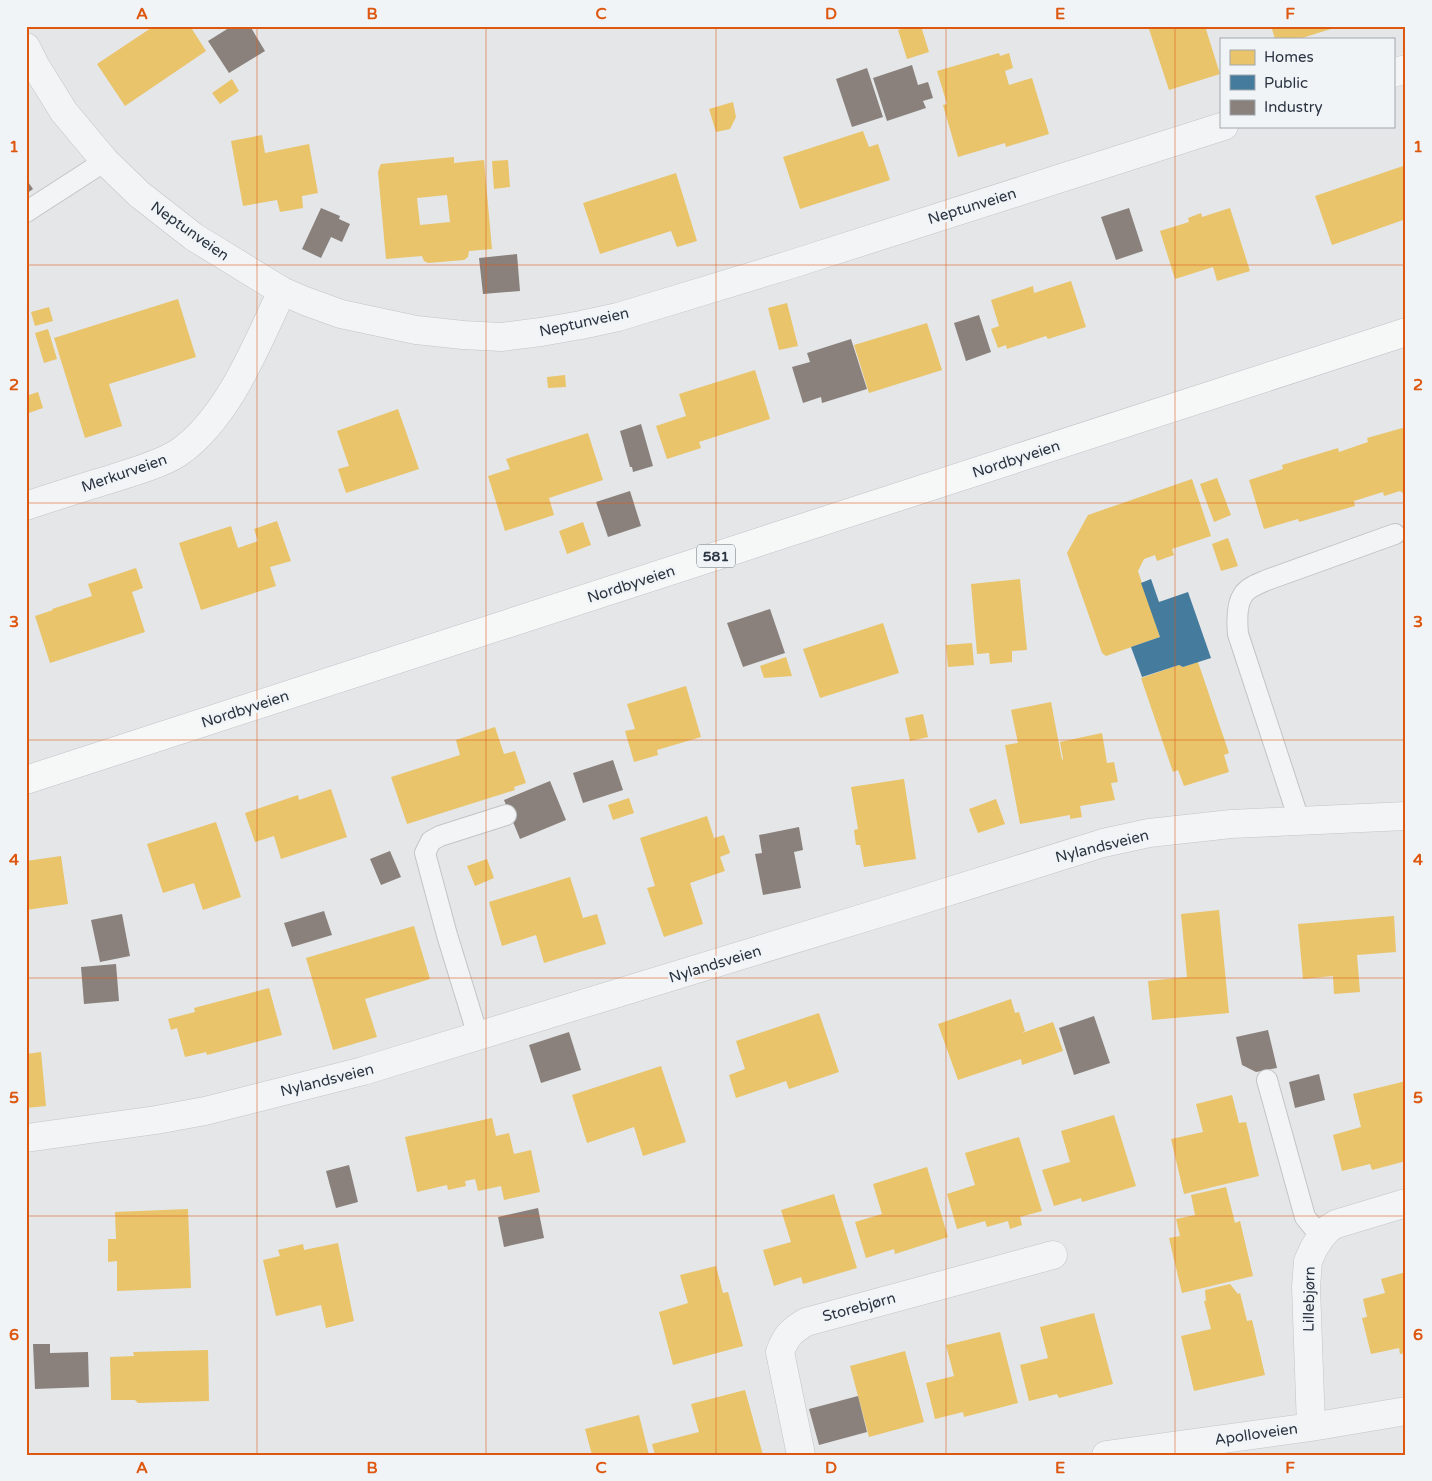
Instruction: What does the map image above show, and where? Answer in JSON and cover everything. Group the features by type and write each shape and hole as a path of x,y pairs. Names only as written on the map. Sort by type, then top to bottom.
{"main road":[{"name":"Nordbyveien","path":"26,780 1406,332"}],"street":[{"name":"Neptunveien","path":"26,47 64,112 105,161 139,194 194,237 282,291 305,301 341,314 416,330 462,335 501,337 541,332 618,317 1220,127"},
{"path":"1394,73 1406,69"},
{"name":"Merkurveien","path":"26,506 132,472 176,454 187,446 201,433 224,405 247,366 282,291"},
{"name":"Nylandsveien","path":"26,1138 206,1111 363,1071 1103,843 1149,832 1231,824 1406,816"},
{"name":"Lillebjørn","path":"1311,1427 1306,1287 1308,1261 1321,1237 1336,1224 1406,1203"},
{"name":"Storebjørn","path":"801,1455 780,1352 785,1339 795,1329 806,1322 1053,1255"},
{"name":"Apolloveien","path":"1106,1455 1311,1427 1406,1410"}],"lane":[{"path":"26,212 105,161"},
{"path":"1299,820 1238,634 1237,614 1243,594 1252,587 1267,580 1396,534"},
{"path":"478,1036 446,936 425,853 431,841 440,836 506,816"},
{"path":"1267,1080 1305,1217 1321,1237"}],"building: Homes":[{"path":"154,26 190,26 206,51 125,106 97,64"},
{"path":"911,26 921,26 929,52 907,59 898,30"},
{"path":"1148,26 1205,26 1220,74 1169,90"},
{"path":"1271,26 1337,26 1302,38 1275,38"},
{"path":"999,53 1000,56 1009,53 1013,68 1005,71 1009,85 1032,78 1049,134 1006,147 1005,143 958,157 943,105 947,104 937,71"},
{"path":"232,79 239,91 220,104 212,93"},
{"path":"733,102 736,117 730,129 716,132 709,109"},
{"path":"863,131 869,147 878,144 890,180 800,209 783,157"},
{"path":"262,135 265,153 309,144 318,193 302,196 303,208 280,212 277,200 243,206 231,141"},
{"path":"454,157 454,163 484,160 492,249 469,251 468,257 464,260 428,263 424,261 422,256 386,259 378,172 381,164","holes":["447,195 450,222 420,225 417,198"]},
{"path":"508,160 510,187 494,189 492,161"},
{"path":"1406,165 1406,219 1332,245 1315,196"},
{"path":"676,173 697,241 677,247 671,231 600,254 583,203"},
{"path":"1230,208 1250,271 1217,281 1213,267 1175,279 1160,231 1189,222 1188,218 1201,213 1202,217"},
{"path":"1071,281 1086,327 1048,339 1046,336 1007,349 1006,345 998,348 991,329 999,326 991,300 1033,286 1034,293"},
{"path":"178,299 196,357 109,384 122,426 85,438 54,338"},
{"path":"787,303 798,346 779,350 768,308"},
{"path":"49,307 53,321 35,326 31,312"},
{"path":"927,323 942,370 869,393 854,345"},
{"path":"48,329 57,359 44,363 35,333"},
{"path":"755,370 770,419 699,442 701,448 667,459 656,426 686,416 679,394"},
{"path":"565,375 566,387 548,388 547,377"},
{"path":"38,392 43,408 26,414 26,396"},
{"path":"398,409 419,469 346,493 338,469 349,466 337,431"},
{"path":"1406,427 1406,495 1400,491 1384,496 1383,492 1354,501 1355,506 1299,522 1298,519 1264,529 1249,480 1283,469 1282,465 1338,448 1339,452 1368,442 1367,438"},
{"path":"588,433 603,480 549,498 554,515 505,531 488,476 510,469 506,459"},
{"path":"1217,478 1231,515 1214,522 1200,484"},
{"path":"1192,479 1211,536 1172,549 1174,555 1157,561 1155,555 1144,559 1138,571 1160,637 1106,656 1102,653 1067,553 1088,515"},
{"path":"277,521 291,561 270,567 276,586 201,610 179,543 231,526 238,548 258,541 254,529"},
{"path":"583,522 591,545 567,554 559,531"},
{"path":"1228,538 1238,566 1221,571 1212,544"},
{"path":"136,568 143,588 132,592 145,632 50,663 35,616 92,596 88,584"},
{"path":"1020,579 1027,650 1012,651 1012,662 990,664 989,653 977,654 971,584"},
{"path":"883,623 899,673 820,698 803,649"},
{"path":"972,643 974,665 948,667 946,645"},
{"path":"786,657 792,676 764,678 760,666"},
{"path":"1198,662 1229,753 1224,755 1229,772 1184,786 1178,770 1173,772 1141,678 1179,665 1183,667"},
{"path":"686,686 701,737 657,750 658,755 634,762 625,731 635,729 627,704"},
{"path":"1051,702 1062,760 1060,742 1102,733 1107,763 1114,762 1118,782 1111,783 1115,800 1080,806 1082,817 1070,819 1070,815 1020,824 1005,745 1018,743 1011,710"},
{"path":"923,714 928,737 910,741 905,718"},
{"path":"495,727 504,754 515,751 526,783 514,787 515,790 407,824 391,777 460,755 456,740"},
{"path":"904,779 916,859 864,867 860,845 856,845 854,830 858,829 851,787"},
{"path":"331,789 347,837 281,859 274,836 255,842 245,813 298,795 299,800"},
{"path":"629,798 634,813 613,820 608,805"},
{"path":"996,799 1005,824 978,833 969,809"},
{"path":"707,816 714,838 724,835 730,853 720,857 725,871 690,883 703,924 664,937 647,888 655,886 640,838"},
{"path":"216,822 241,897 203,910 194,883 163,893 147,844"},
{"path":"61,856 68,904 26,910 26,861"},
{"path":"487,859 494,878 475,886 467,866"},
{"path":"570,877 583,918 597,914 606,944 544,963 536,935 502,946 489,902"},
{"path":"1219,910 1229,1013 1152,1020 1148,981 1187,977 1181,914"},
{"path":"1394,916 1396,952 1357,955 1360,992 1334,994 1333,976 1303,979 1298,924"},
{"path":"414,926 430,979 365,999 377,1037 333,1050 306,958"},
{"path":"269,988 282,1035 207,1055 206,1052 185,1057 177,1028 171,1030 168,1019 195,1012 194,1008"},
{"path":"1011,999 1015,1013 1019,1012 1025,1031 1022,1033 1053,1022 1063,1051 1022,1065 1021,1059 958,1080 938,1024"},
{"path":"819,1013 839,1072 789,1089 786,1081 736,1098 729,1075 745,1069 736,1041"},
{"path":"41,1052 46,1106 26,1108 26,1054"},
{"path":"661,1066 686,1142 643,1156 634,1127 587,1143 572,1095"},
{"path":"1406,1081 1406,1161 1372,1170 1370,1164 1342,1171 1333,1135 1361,1127 1353,1094"},
{"path":"1232,1095 1239,1123 1246,1122 1259,1176 1184,1194 1171,1139 1203,1132 1196,1104"},
{"path":"1114,1115 1136,1186 1082,1202 1081,1198 1054,1206 1042,1170 1070,1162 1061,1131"},
{"path":"492,1118 496,1136 509,1133 514,1154 531,1150 540,1192 504,1200 501,1186 478,1191 475,1179 465,1181 466,1186 448,1190 447,1185 417,1192 405,1137"},
{"path":"1019,1137 1042,1211 1020,1217 1022,1225 1010,1229 1008,1221 987,1227 985,1221 957,1229 947,1194 975,1185 965,1153"},
{"path":"927,1167 948,1237 895,1254 894,1249 866,1258 855,1222 882,1214 873,1184"},
{"path":"1226,1187 1235,1223 1240,1221 1253,1276 1182,1293 1169,1238 1180,1236 1176,1219 1195,1215 1191,1195"},
{"path":"834,1194 857,1268 803,1284 801,1277 774,1286 763,1250 791,1242 781,1210"},
{"path":"188,1209 191,1288 117,1291 117,1261 108,1262 108,1239 116,1239 115,1212"},
{"path":"338,1243 354,1321 326,1328 321,1305 276,1316 263,1260 280,1256 278,1250 303,1244 304,1250"},
{"path":"716,1266 723,1293 728,1292 743,1346 673,1365 659,1312 688,1303 680,1275"},
{"path":"1406,1272 1406,1353 1400,1354 1399,1348 1371,1354 1362,1318 1367,1317 1363,1299 1385,1293 1381,1279"},
{"path":"1230,1284 1238,1294 1240,1293 1247,1321 1252,1320 1265,1375 1194,1391 1181,1336 1211,1329 1204,1301 1206,1301 1205,1290"},
{"path":"1094,1313 1113,1384 1059,1398 1057,1394 1029,1401 1020,1365 1048,1358 1040,1327"},
{"path":"1000,1332 1018,1403 964,1417 963,1412 935,1419 926,1383 954,1376 946,1345"},
{"path":"208,1350 209,1401 138,1403 135,1400 111,1400 110,1357 134,1356 133,1352"},
{"path":"905,1351 924,1422 869,1437 850,1366"},
{"path":"745,1390 763,1455 655,1455 652,1444 699,1432 691,1404"},
{"path":"639,1415 649,1455 592,1455 585,1429"}],"building: Public":[{"path":"1151,579 1159,602 1188,592 1211,658 1183,667 1179,665 1142,677 1131,647 1160,637 1141,583"}],"building: Industry":[{"path":"232,26 250,26 265,51 229,73 208,41"},
{"path":"912,65 918,85 928,82 933,98 923,101 926,108 887,121 873,78"},
{"path":"867,68 883,117 852,127 836,79"},
{"path":"26,179 33,189 26,194"},
{"path":"321,208 340,216 339,219 350,224 342,242 331,237 321,258 302,249"},
{"path":"1129,208 1143,251 1116,260 1101,217"},
{"path":"517,254 520,291 483,294 479,258"},
{"path":"979,315 991,352 966,361 954,323"},
{"path":"851,339 867,389 822,403 821,397 803,403 792,367 810,362 807,353"},
{"path":"641,424 653,466 633,472 620,431"},
{"path":"630,491 641,526 608,537 596,502"},
{"path":"770,609 785,653 743,667 727,623"},
{"path":"613,760 623,790 583,803 573,773"},
{"path":"550,781 566,820 520,839 504,800"},
{"path":"799,827 803,850 794,852 801,888 763,895 755,854 762,853 759,835"},
{"path":"390,851 401,877 381,885 370,859"},
{"path":"324,911 332,935 292,947 284,923"},
{"path":"122,914 130,956 100,962 91,920"},
{"path":"116,964 119,1001 84,1004 81,967"},
{"path":"1094,1016 1110,1063 1074,1075 1059,1028"},
{"path":"1268,1030 1277,1068 1256,1072 1242,1065 1236,1037"},
{"path":"569,1032 581,1070 541,1083 529,1045"},
{"path":"1319,1074 1325,1100 1295,1108 1289,1082"},
{"path":"349,1165 358,1202 336,1208 326,1171"},
{"path":"538,1208 544,1238 504,1247 498,1217"},
{"path":"33,1344 50,1344 50,1353 88,1352 89,1387 35,1389"},
{"path":"858,1396 867,1432 819,1445 809,1409"}]}
